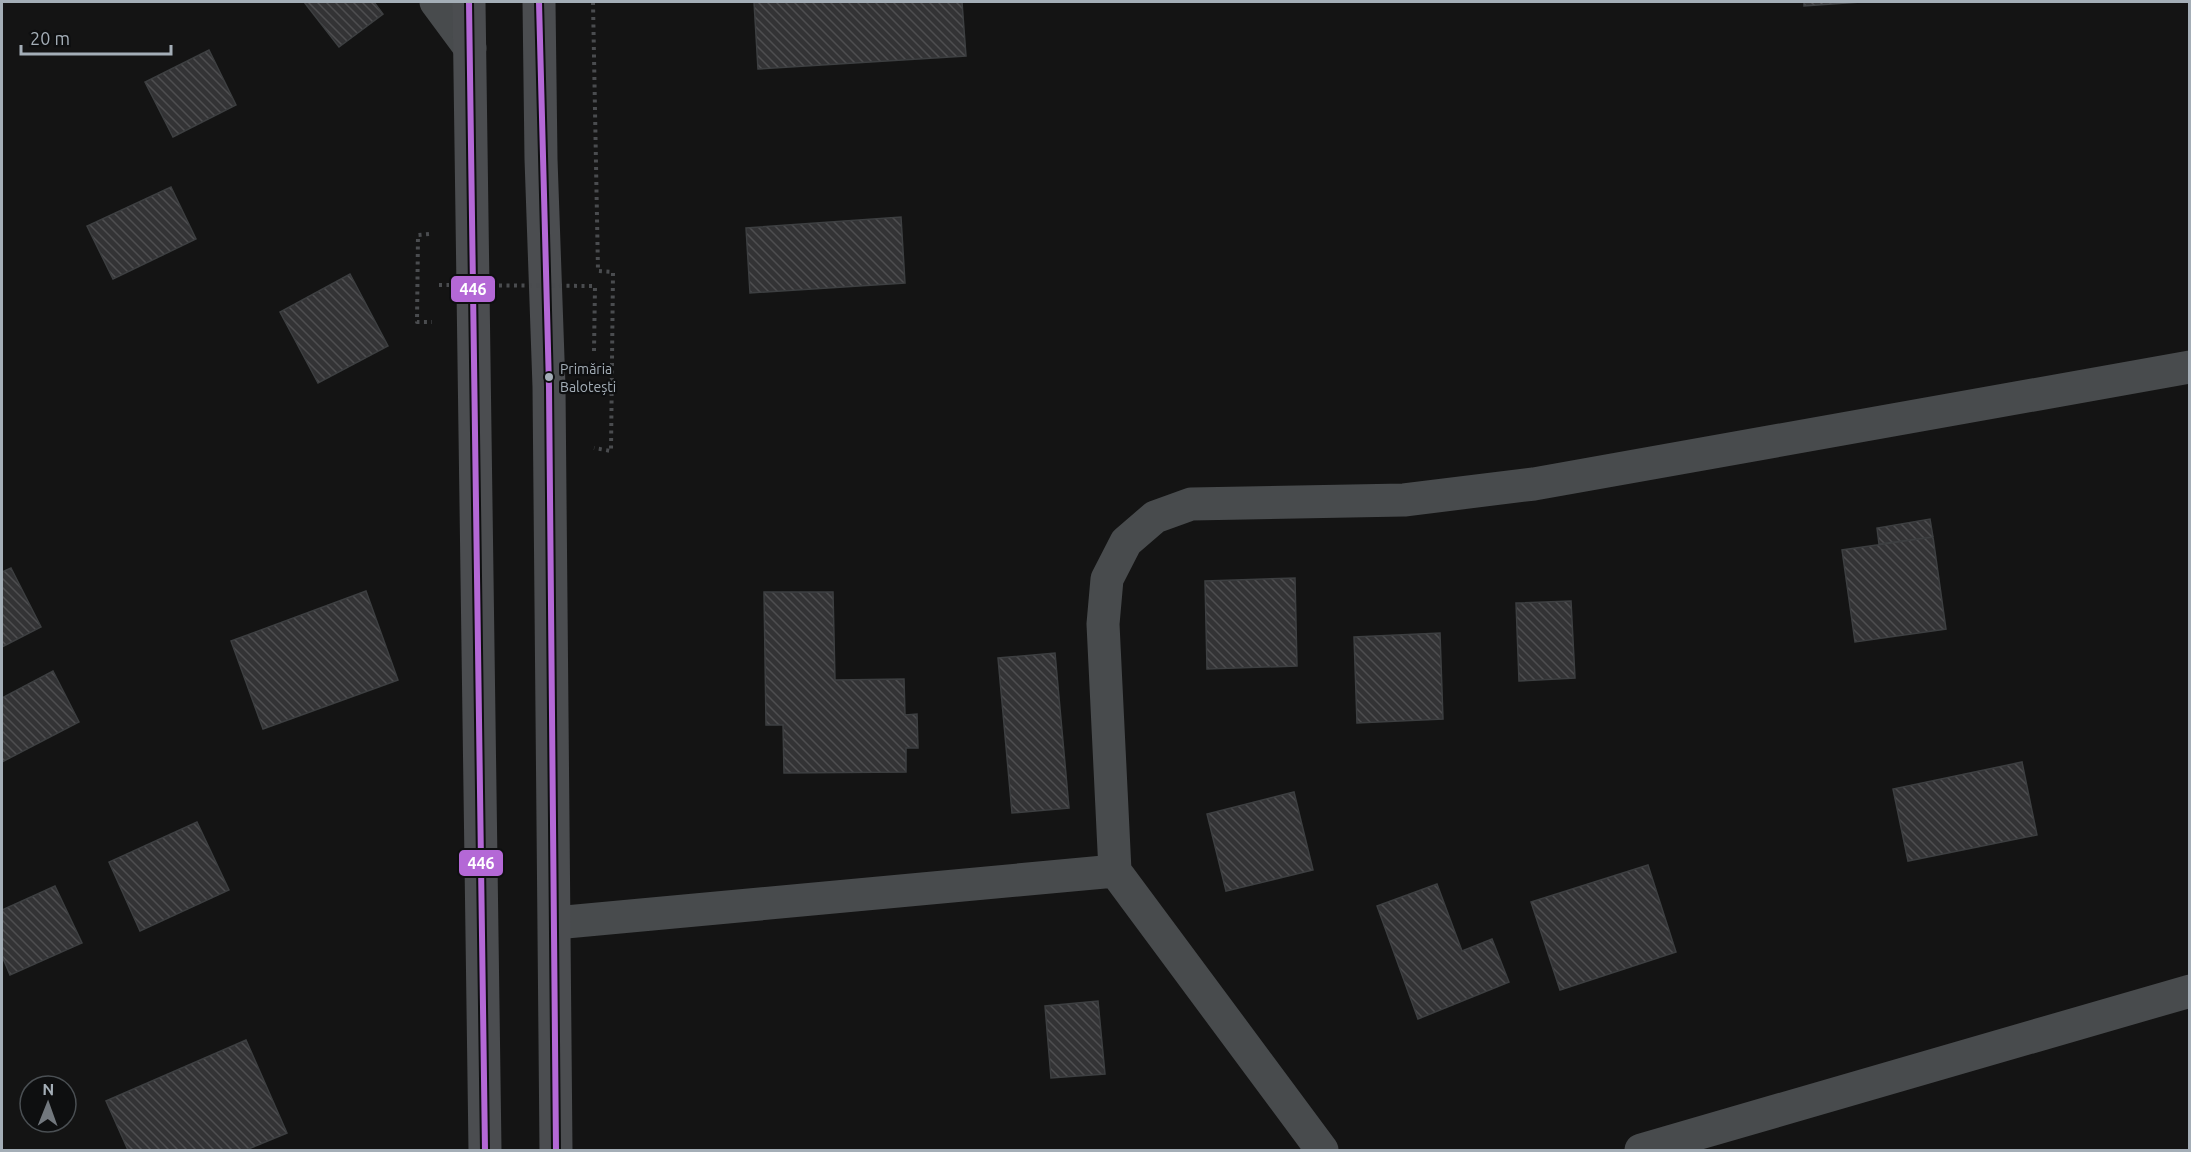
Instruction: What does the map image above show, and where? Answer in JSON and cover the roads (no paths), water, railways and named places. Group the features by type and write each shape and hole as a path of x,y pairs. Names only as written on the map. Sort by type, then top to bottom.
{"highway":[{"path":"469,2 485,1150"},
{"path":"539,2 541,159 549,387 556,1150"}],"street":[{"path":"436,2 470,48"},
{"path":"1322,1150 1115,871 1103,624 1107,579 1126,542 1155,517 1191,504 1404,500 1534,484 2190,367"},
{"path":"555,923 1115,871"},
{"path":"1641,1150 2190,991"}],"place":[{"name":"Primăria Balotești","path":"549,377"}]}
